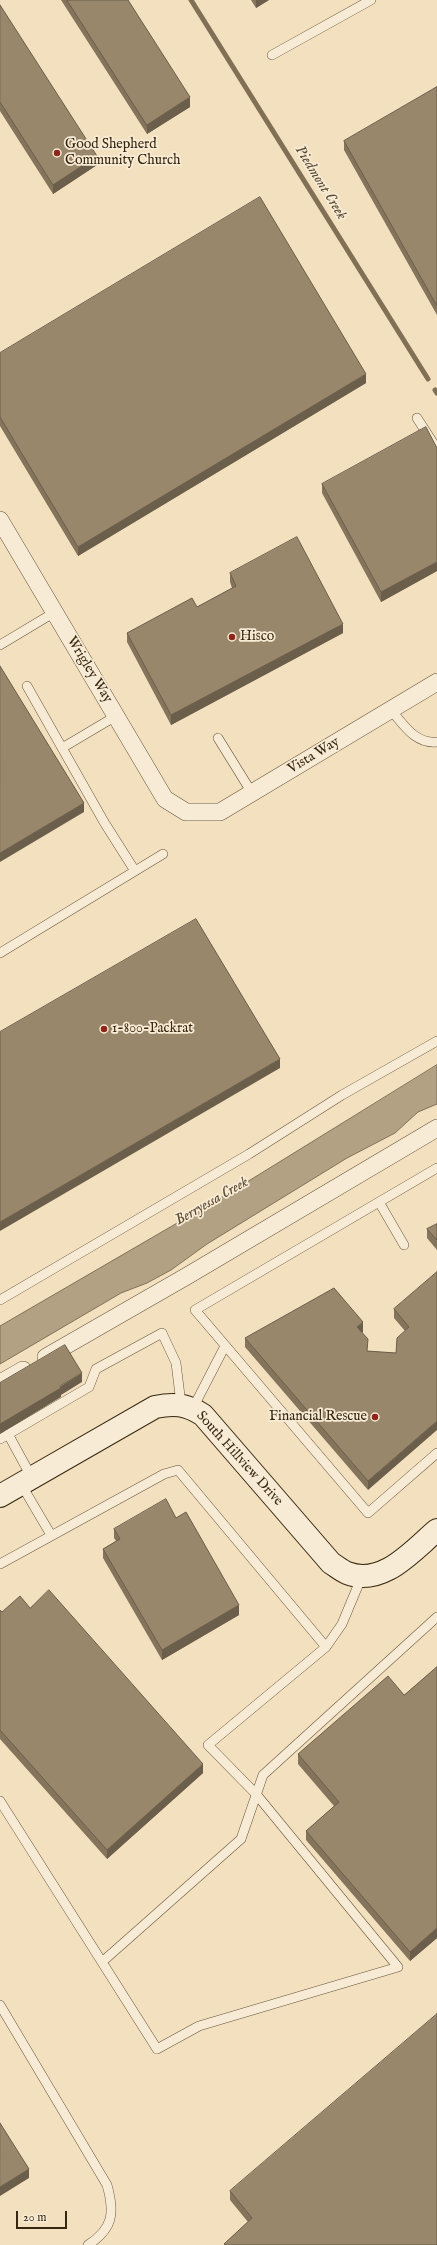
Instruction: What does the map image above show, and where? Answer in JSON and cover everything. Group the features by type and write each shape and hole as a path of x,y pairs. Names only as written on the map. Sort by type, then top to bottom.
{"street":[{"name":"Wrigley Way","path":"0,520 165,799 186,812"},
{"name":"Vista Way","path":"186,812 220,812 437,682"},
{"path":"0,1383 187,1276 437,1128"},
{"name":"South Hillview Drive","path":"0,1496 155,1408 168,1404 187,1406 203,1415 331,1563 348,1573 362,1576 378,1574 396,1566 437,1530"}],"lane":[{"path":"272,55 371,0"},
{"path":"417,418 437,450"},
{"path":"0,645 55,612"},
{"path":"27,686 104,822 135,871"},
{"path":"391,710 413,736 428,742 437,742"},
{"path":"62,748 116,716"},
{"path":"218,738 252,793"},
{"path":"0,953 163,854"},
{"path":"0,1300 249,1154 342,1094 437,1040"},
{"path":"437,1168 195,1310 368,1513 437,1453"},
{"path":"379,1202 404,1245"},
{"path":"51,1534 27,1481 4,1437 88,1387 96,1369 162,1333 176,1363 187,1406"},
{"path":"187,1406 225,1346"},
{"path":"0,1564 51,1534 164,1474 178,1470 326,1647"},
{"path":"0,1801 157,2049 199,2026 398,1967 256,1794 208,1745 326,1647 342,1624 362,1576"},
{"path":"102,1962 241,1840 263,1775 437,1617"},
{"path":"0,2005 107,2185 112,2202 111,2220 101,2236 88,2245"}],"shaded area":[{"path":"437,1065 437,1104 418,1112 395,1133 347,1158 207,1244 171,1270 147,1283 121,1293 0,1364 0,1326 234,1190"}],"building":[{"path":"67,0 128,0 190,97 147,125"},
{"path":"0,5 97,156 53,185 0,102"},
{"path":"437,87 437,306 344,141"},
{"path":"260,197 366,374 78,547 0,417 0,353"},
{"path":"426,427 437,448 437,562 381,592 322,484"},
{"path":"297,537 343,624 171,715 127,633 192,598 197,607 236,586 230,573"},
{"path":"0,666 84,803 0,853"},
{"path":"196,919 280,1059 0,1222 0,1032"},
{"path":"437,1224 437,1240 427,1229"},
{"path":"437,1272 437,1421 368,1481 245,1338 334,1288 363,1322 357,1327 368,1339 367,1351 396,1353 397,1338 409,1327 394,1309"},
{"path":"65,1345 82,1373 60,1386 61,1388 0,1424 0,1383"},
{"path":"166,1499 176,1518 186,1512 239,1605 162,1650 103,1549 120,1539 114,1529"},
{"path":"49,1590 203,1764 107,1850 0,1730 0,1610 2,1612 20,1596 30,1608"},
{"path":"437,1667 437,1928 410,1952 306,1831 339,1802 298,1754 388,1676 404,1695"},
{"path":"437,2014 437,2245 225,2245 224,2244 252,2218 230,2191"},
{"path":"0,2123 29,2169 0,2187"}],"waterway":[{"name":"Piedmont Creek","path":"191,0 428,379"}],"place":[{"name":"Good Shepherd Community Church","path":"57,153"},
{"name":"Hisco","path":"232,637"},
{"name":"1-800-Packrat","path":"104,1029"},
{"name":"Financial Rescue","path":"375,1417"}],"water label":[{"name":"Berryessa Creek","path":"212,1202"}]}
